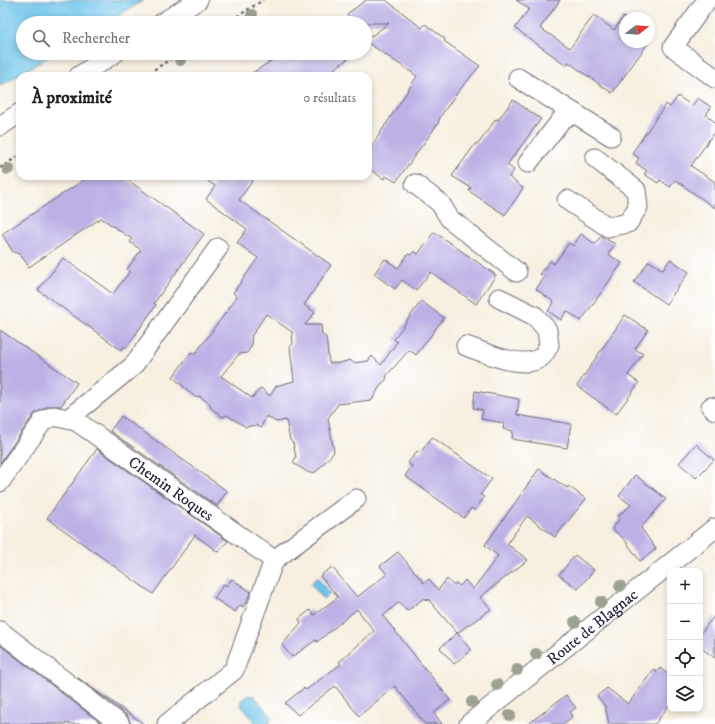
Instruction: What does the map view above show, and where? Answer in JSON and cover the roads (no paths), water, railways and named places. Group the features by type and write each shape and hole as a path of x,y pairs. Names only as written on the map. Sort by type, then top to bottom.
{"street":[{"path":"173,16 198,0"},
{"path":"707,0 673,47 715,78"},
{"path":"85,72 104,60"},
{"path":"518,78 611,136"},
{"path":"528,163 562,118 575,114"},
{"path":"0,126 16,116"},
{"path":"567,200 608,227 628,223 638,208 636,190 596,158"},
{"path":"415,184 440,203 450,219 517,272"},
{"path":"68,419 133,366 218,248"},
{"path":"466,346 503,359 528,362 541,358 549,345 547,330 535,316 499,298"},
{"name":"Chemin Roques","path":"0,482 43,421 54,416 76,421 274,560"},
{"path":"166,724 234,670 274,560 356,499"},
{"name":"Route de Blagnac","path":"468,724 715,528"},
{"path":"0,631 120,724"}],"water":[{"path":"0,0 144,0 117,16 16,16 16,60 43,60 23,72 16,72 16,76 0,86"},
{"path":"317,577 330,594 323,599 311,584"},
{"path":"249,695 254,696 273,718 270,720 270,724 257,724 242,707 241,700"}]}
